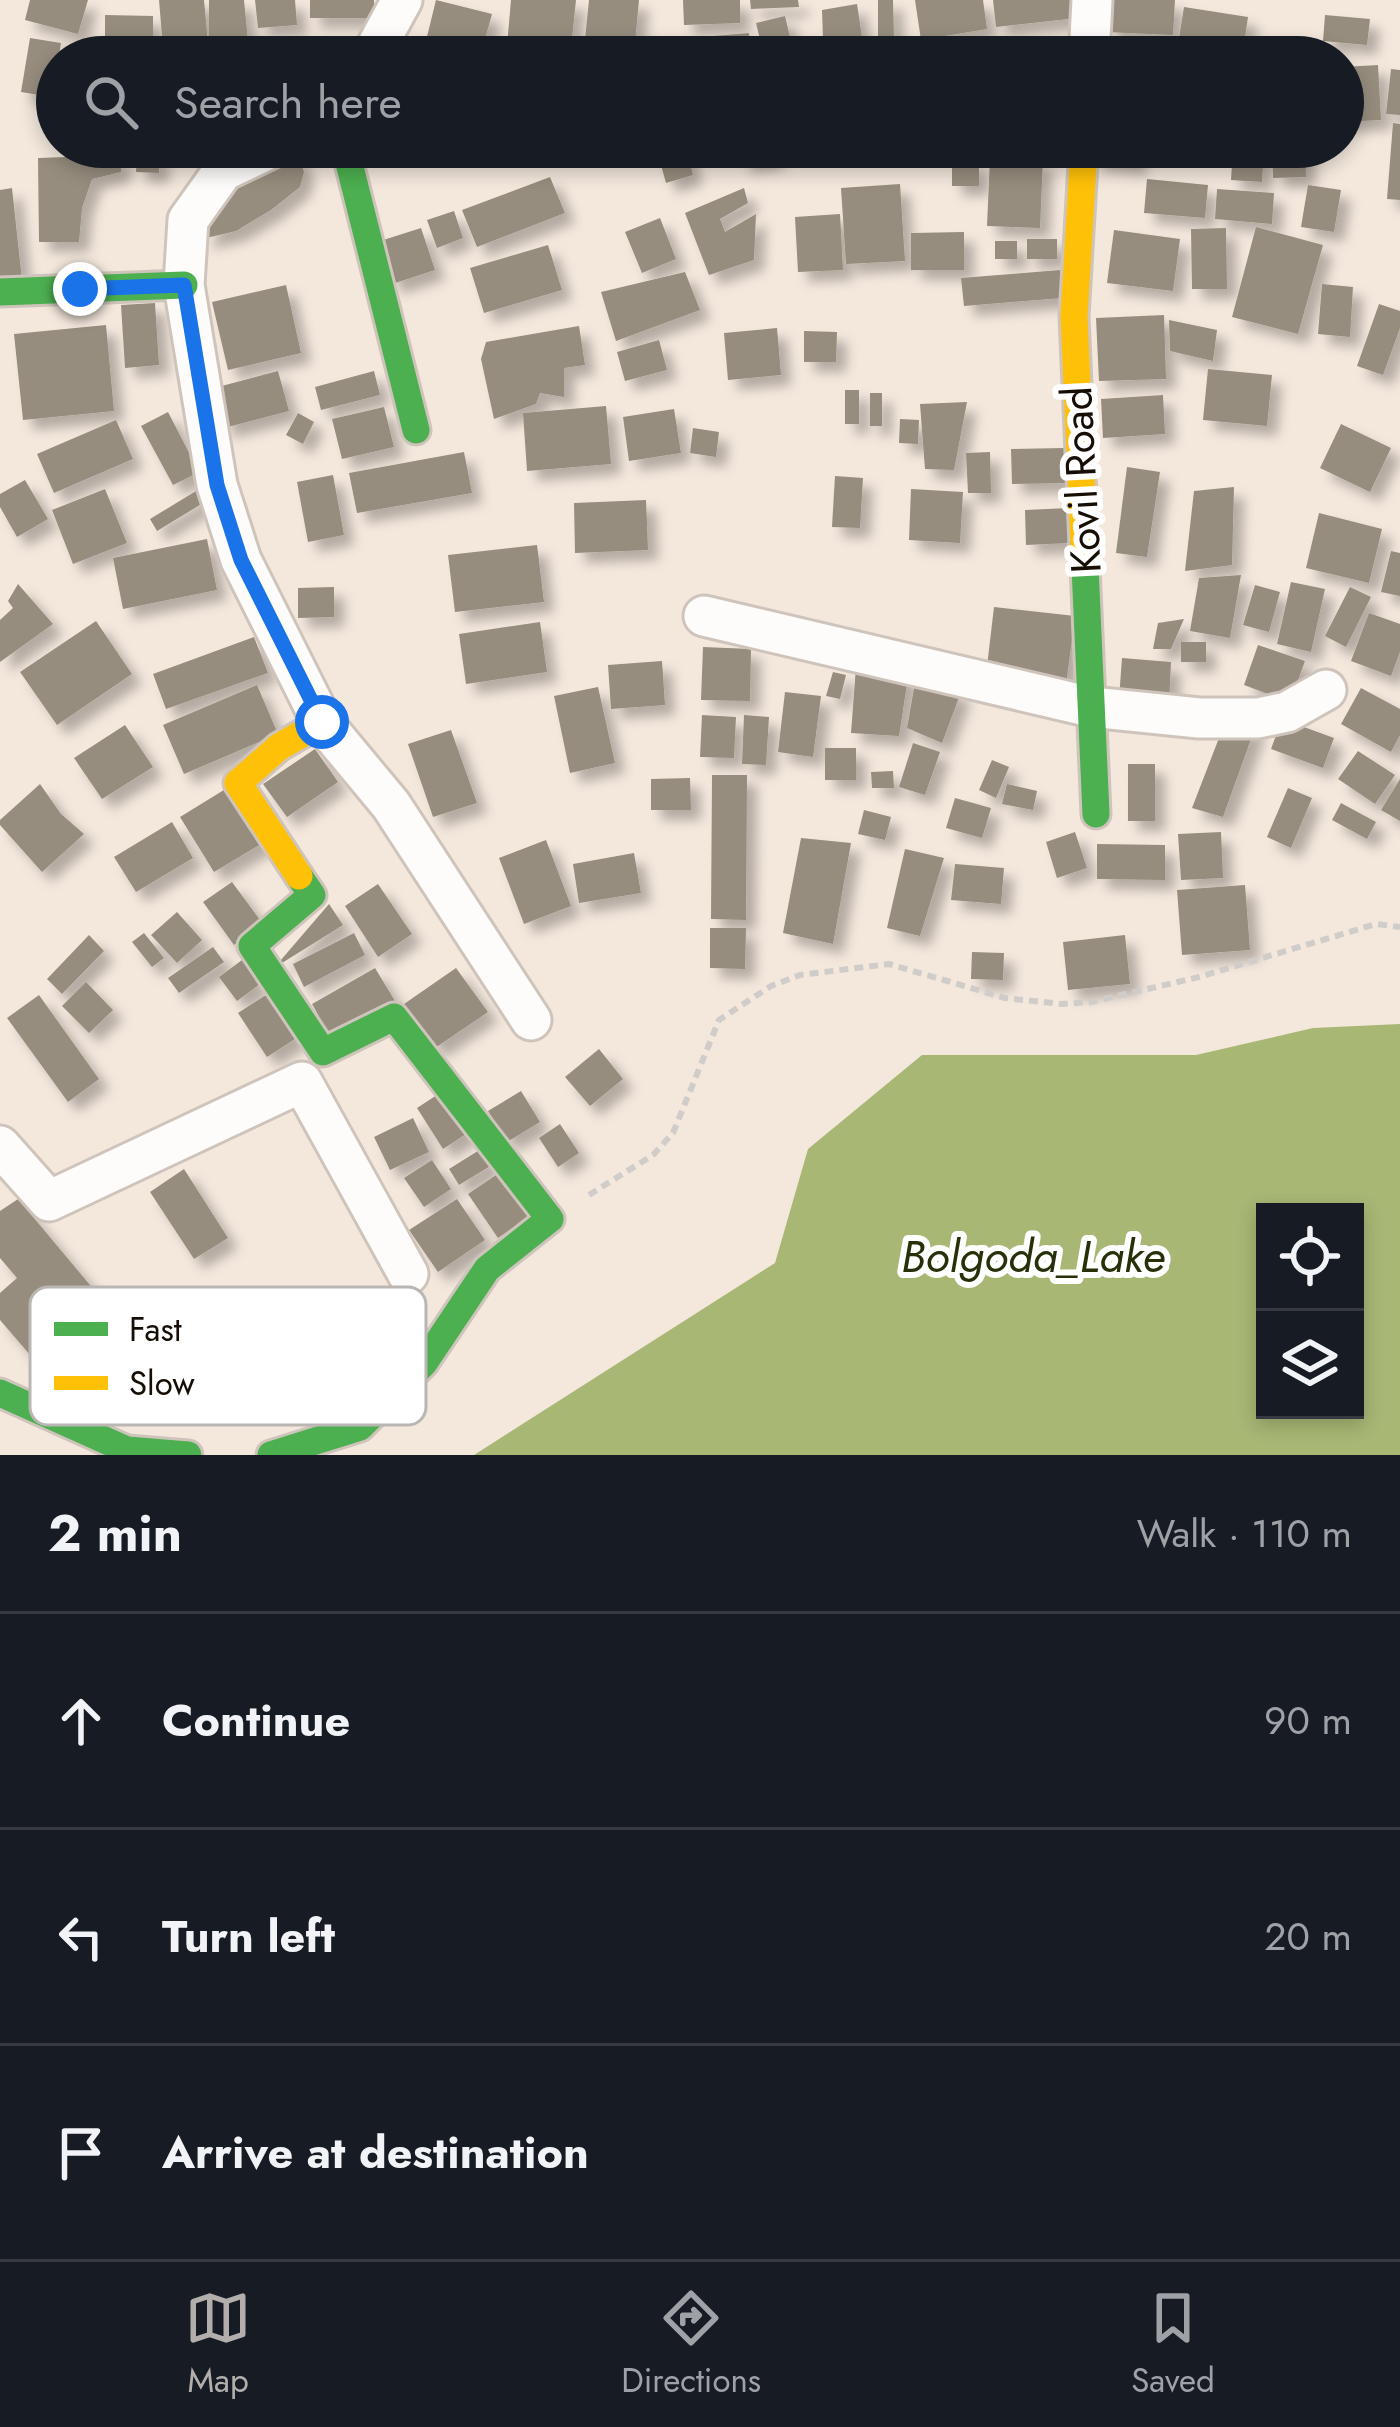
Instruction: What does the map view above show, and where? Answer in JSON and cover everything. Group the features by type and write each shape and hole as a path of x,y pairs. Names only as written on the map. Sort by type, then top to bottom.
{"street":[{"path":"382,36 402,0"},
{"path":"1090,36 1092,0"},
{"path":"229,168 188,220 184,285 217,485 241,560 322,722 391,806 531,1020"},
{"path":"350,168 416,430"},
{"name":"Kovil Road","path":"1083,168 1074,316 1096,814"},
{"path":"0,292 184,285"},
{"path":"704,616 1091,707 1199,718 1258,718 1287,712 1326,690"},
{"path":"322,722 279,747 238,783 312,895 252,946 323,1052 394,1017 550,1220 487,1269 426,1360"},
{"path":"0,1146 49,1201 302,1082 408,1274"},
{"path":"0,1393 30,1406"},
{"path":"71,1425 127,1450 188,1455"},
{"path":"271,1455 361,1425"}],"path":[{"path":"550,1220 653,1155 673,1133 719,1020 771,986 800,976 889,964 1005,998 1091,1002 1376,924 1400,927"}],"water":[{"name":"Bolgoda_Lake","path":"1400,1024 1400,1455 474,1455 775,1263 808,1149 922,1055 1196,1055 1313,1028"}],"building":[{"path":"30,0 88,0 78,34 25,20"},
{"path":"159,0 204,0 207,36 162,36"},
{"path":"209,0 244,0 248,36 209,36"},
{"path":"255,0 295,0 297,25 258,28"},
{"path":"310,0 374,0 374,18 310,18"},
{"path":"436,0 492,14 486,36 427,36"},
{"path":"511,0 576,0 572,36 508,36"},
{"path":"589,0 639,0 636,36 585,36"},
{"path":"683,0 740,0 740,23 684,25"},
{"path":"750,0 798,0 799,7 751,9"},
{"path":"878,0 893,0 894,36 878,36"},
{"path":"915,0 983,0 987,29 920,36"},
{"path":"993,0 1076,0 1077,18 996,27"},
{"path":"1107,0 1175,0 1173,35 1106,32"},
{"path":"857,4 862,36 823,36 822,10"},
{"path":"1184,7 1248,17 1245,36 1179,36"},
{"path":"105,15 153,16 153,36 105,36"},
{"path":"1325,15 1370,19 1367,45 1364,36 1323,36"},
{"path":"785,16 790,36 759,36 756,23"},
{"path":"30,38 36,39 36,94 21,92"},
{"path":"1378,65 1381,120 1364,121 1364,66"},
{"path":"1391,69 1400,70 1400,115 1386,114"},
{"path":"1393,123 1400,124 1400,200 1387,199"},
{"path":"38,168 121,168 121,172 92,179 82,208 79,242 39,242"},
{"path":"136,168 159,168 159,173 136,172"},
{"path":"303,168 304,172 300,187 271,210 236,231 202,239 215,202 251,169"},
{"path":"662,168 691,168 693,175 666,183"},
{"path":"952,168 979,168 979,186 952,186"},
{"path":"990,168 1043,168 1040,228 987,226"},
{"path":"1232,168 1263,168 1262,182 1231,180"},
{"path":"1273,168 1306,168 1306,177 1273,178"},
{"path":"550,177 565,213 477,247 462,210"},
{"path":"1147,179 1208,185 1205,218 1144,213"},
{"path":"900,184 905,261 846,264 841,188"},
{"path":"1308,185 1341,190 1334,232 1301,227"},
{"path":"12,188 22,280 0,285 0,190"},
{"path":"744,188 748,203 720,219 725,232 756,214 754,260 709,275 685,213"},
{"path":"1217,189 1274,193 1272,224 1215,219"},
{"path":"454,211 463,238 437,248 427,220"},
{"path":"840,214 843,270 798,272 795,217"},
{"path":"660,218 676,259 642,273 625,232"},
{"path":"1256,227 1323,245 1298,334 1232,317"},
{"path":"421,228 435,270 392,284 377,242"},
{"path":"1226,228 1227,289 1192,289 1191,229"},
{"path":"1114,230 1180,239 1173,291 1107,283"},
{"path":"964,232 964,270 911,270 911,233"},
{"path":"1027,239 1057,239 1057,259 1027,259"},
{"path":"995,241 1017,241 1017,259 995,259"},
{"path":"548,245 562,290 484,313 470,268"},
{"path":"1060,270 1062,298 964,306 961,278"},
{"path":"685,272 700,310 616,341 601,292"},
{"path":"1322,284 1353,287 1350,337 1318,334"},
{"path":"286,285 301,353 228,370 212,302"},
{"path":"155,303 159,365 125,368 121,305"},
{"path":"1379,304 1400,311 1400,328 1383,375 1357,366"},
{"path":"1164,315 1166,379 1099,381 1096,318"},
{"path":"1169,320 1217,330 1213,361 1170,351"},
{"path":"106,325 114,411 23,420 14,334"},
{"path":"579,326 585,365 564,368 564,397 540,393 536,404 494,419 481,359 486,342"},
{"path":"777,328 781,375 728,380 724,333"},
{"path":"804,331 837,332 836,362 804,362"},
{"path":"659,340 667,370 625,381 617,352"},
{"path":"1208,369 1272,375 1267,426 1203,420"},
{"path":"278,371 289,411 224,428 214,388"},
{"path":"374,371 380,395 321,410 315,387"},
{"path":"845,390 859,390 859,424 845,424"},
{"path":"870,393 882,393 882,426 870,426"},
{"path":"1163,395 1165,434 1103,438 1101,399"},
{"path":"967,402 954,470 925,469 920,404"},
{"path":"606,406 611,464 527,471 523,413"},
{"path":"384,407 394,447 342,459 332,419"},
{"path":"674,409 681,453 629,461 623,417"},
{"path":"168,412 199,472 173,485 141,426"},
{"path":"298,413 314,422 303,444 286,435"},
{"path":"900,419 919,420 918,444 899,443"},
{"path":"116,420 133,459 54,493 37,454"},
{"path":"1341,424 1391,448 1370,492 1320,468"},
{"path":"693,428 719,432 716,457 690,453"},
{"path":"1065,448 1066,483 1012,484 1011,449"},
{"path":"464,452 472,493 357,513 349,473"},
{"path":"990,452 991,493 968,493 966,453"},
{"path":"1127,467 1160,472 1147,557 1116,553"},
{"path":"333,475 344,535 308,542 297,482"},
{"path":"835,476 863,478 860,528 832,527"},
{"path":"25,480 48,519 17,537 0,507 0,494"},
{"path":"1234,487 1232,565 1185,571 1194,491"},
{"path":"201,488 208,500 157,531 150,519"},
{"path":"105,489 127,543 73,564 52,510"},
{"path":"911,489 963,492 960,543 909,540"},
{"path":"646,500 648,550 575,553 574,503"},
{"path":"1069,508 1070,543 1026,545 1025,510"},
{"path":"1319,513 1382,529 1369,583 1306,568"},
{"path":"207,539 217,590 123,609 113,558"},
{"path":"537,545 544,602 455,612 448,555"},
{"path":"1391,551 1400,553 1400,596 1381,592"},
{"path":"1241,575 1230,638 1190,631 1199,578"},
{"path":"1291,582 1325,589 1311,652 1277,644"},
{"path":"18,584 53,624 0,662 0,620 13,608 8,601"},
{"path":"1255,585 1280,592 1269,632 1243,625"},
{"path":"334,587 334,617 298,618 298,588"},
{"path":"1350,587 1371,597 1346,647 1325,636"},
{"path":"994,607 1075,616 1066,685 986,675"},
{"path":"1369,613 1400,624 1400,652 1391,676 1351,661"},
{"path":"1184,619 1171,649 1153,649 1158,623"},
{"path":"96,621 132,674 57,725 20,672"},
{"path":"540,622 547,672 466,684 459,634"},
{"path":"254,637 268,673 166,709 153,674"},
{"path":"1181,642 1206,642 1206,662 1181,662"},
{"path":"1258,645 1305,661 1290,702 1244,685"},
{"path":"703,647 751,649 750,701 701,700"},
{"path":"1122,658 1171,662 1169,703 1119,699"},
{"path":"662,661 665,705 611,709 608,665"},
{"path":"856,667 909,671 899,736 851,733"},
{"path":"833,672 846,675 840,699 826,696"},
{"path":"916,677 961,692 942,743 907,728"},
{"path":"257,685 278,734 184,774 163,725"},
{"path":"598,687 615,763 570,773 554,696"},
{"path":"1361,688 1400,709 1400,735 1391,752 1341,724"},
{"path":"785,692 821,696 813,757 778,752"},
{"path":"702,715 736,717 734,758 700,757"},
{"path":"744,715 769,717 766,765 742,764"},
{"path":"1282,719 1334,738 1323,768 1271,749"},
{"path":"125,725 153,767 102,799 74,758"},
{"path":"1224,725 1256,725 1223,817 1192,808"},
{"path":"451,730 477,803 433,817 408,744"},
{"path":"913,743 940,752 925,795 899,787"},
{"path":"825,748 856,748 856,780 825,780"},
{"path":"315,749 338,782 287,817 263,784"},
{"path":"1358,751 1395,775 1375,804 1338,779"},
{"path":"992,760 1009,767 996,798 979,790"},
{"path":"1128,764 1155,764 1155,821 1128,821"},
{"path":"893,771 894,788 872,788 871,772"},
{"path":"712,775 747,775 746,920 711,919"},
{"path":"690,778 691,810 651,810 651,779"},
{"path":"1400,779 1400,821 1381,810"},
{"path":"40,784 61,814 84,834 42,872 0,825"},
{"path":"1007,784 1037,791 1033,810 1002,804"},
{"path":"232,785 266,841 214,872 180,817"},
{"path":"1288,788 1312,798 1291,848 1267,837"},
{"path":"955,798 991,808 982,838 946,828"},
{"path":"1341,803 1376,822 1367,839 1332,820"},
{"path":"864,810 891,817 885,840 858,834"},
{"path":"172,822 193,858 136,892 114,857"},
{"path":"1075,832 1087,868 1057,878 1046,842"},
{"path":"1221,832 1223,878 1181,880 1178,834"},
{"path":"801,838 851,843 833,944 783,933"},
{"path":"546,840 571,906 524,924 499,858"},
{"path":"1097,844 1165,845 1165,880 1097,879"},
{"path":"905,849 944,858 920,936 887,928"},
{"path":"634,853 641,893 579,903 573,864"},
{"path":"955,864 1004,868 1001,904 951,900"},
{"path":"232,882 263,924 234,945 203,902"},
{"path":"378,884 412,934 378,957 345,906"},
{"path":"1245,885 1250,950 1182,955 1177,890"},
{"path":"329,904 343,925 274,968"},
{"path":"177,912 202,940 177,963 151,935"},
{"path":"710,928 746,928 745,969 710,968"},
{"path":"144,933 164,958 152,967 132,942"},
{"path":"354,933 365,955 304,987 293,964"},
{"path":"89,935 104,951 62,994 47,979"},
{"path":"1125,935 1130,984 1068,990 1063,942"},
{"path":"213,947 224,962 179,993 168,978"},
{"path":"972,952 1004,953 1003,980 971,979"},
{"path":"242,960 260,984 237,1001 219,977"},
{"path":"375,968 395,1001 331,1038 312,1004"},
{"path":"456,968 488,1012 435,1048 404,1004"},
{"path":"86,982 113,1010 89,1033 62,1006"},
{"path":"269,993 298,1037 267,1057 238,1013"},
{"path":"39,995 99,1079 68,1102 7,1018"},
{"path":"599,1049 623,1079 590,1106 565,1077"},
{"path":"446,1089 472,1130 443,1149 417,1108"},
{"path":"521,1091 540,1122 507,1142 488,1111"},
{"path":"413,1118 429,1152 390,1170 374,1137"},
{"path":"560,1124 579,1153 558,1167 539,1138"},
{"path":"481,1149 492,1165 459,1185 449,1169"},
{"path":"432,1160 451,1189 424,1207 404,1178"},
{"path":"184,1169 228,1238 194,1259 150,1192"},
{"path":"502,1171 532,1214 498,1238 468,1194"},
{"path":"18,1199 92,1287 30,1287 30,1355 0,1320 0,1293 17,1278 0,1258 0,1211"},
{"path":"457,1199 485,1240 438,1272 409,1230"}],"traffic: fast":[{"path":"350,168 416,430"},
{"path":"0,292 184,285"},
{"path":"1084,544 1096,814"},
{"path":"299,876 312,895 252,946 323,1052 394,1017 550,1219 487,1269 426,1360"},
{"path":"0,1393 30,1406"},
{"path":"71,1425 127,1450 188,1455"},
{"path":"271,1455 362,1425"}],"traffic: slow":[{"path":"1083,168 1074,317 1084,544"},
{"path":"299,876 238,783 279,747 322,722"}],"route":[{"path":"80,289 184,285 217,485 241,560 322,722"}]}
